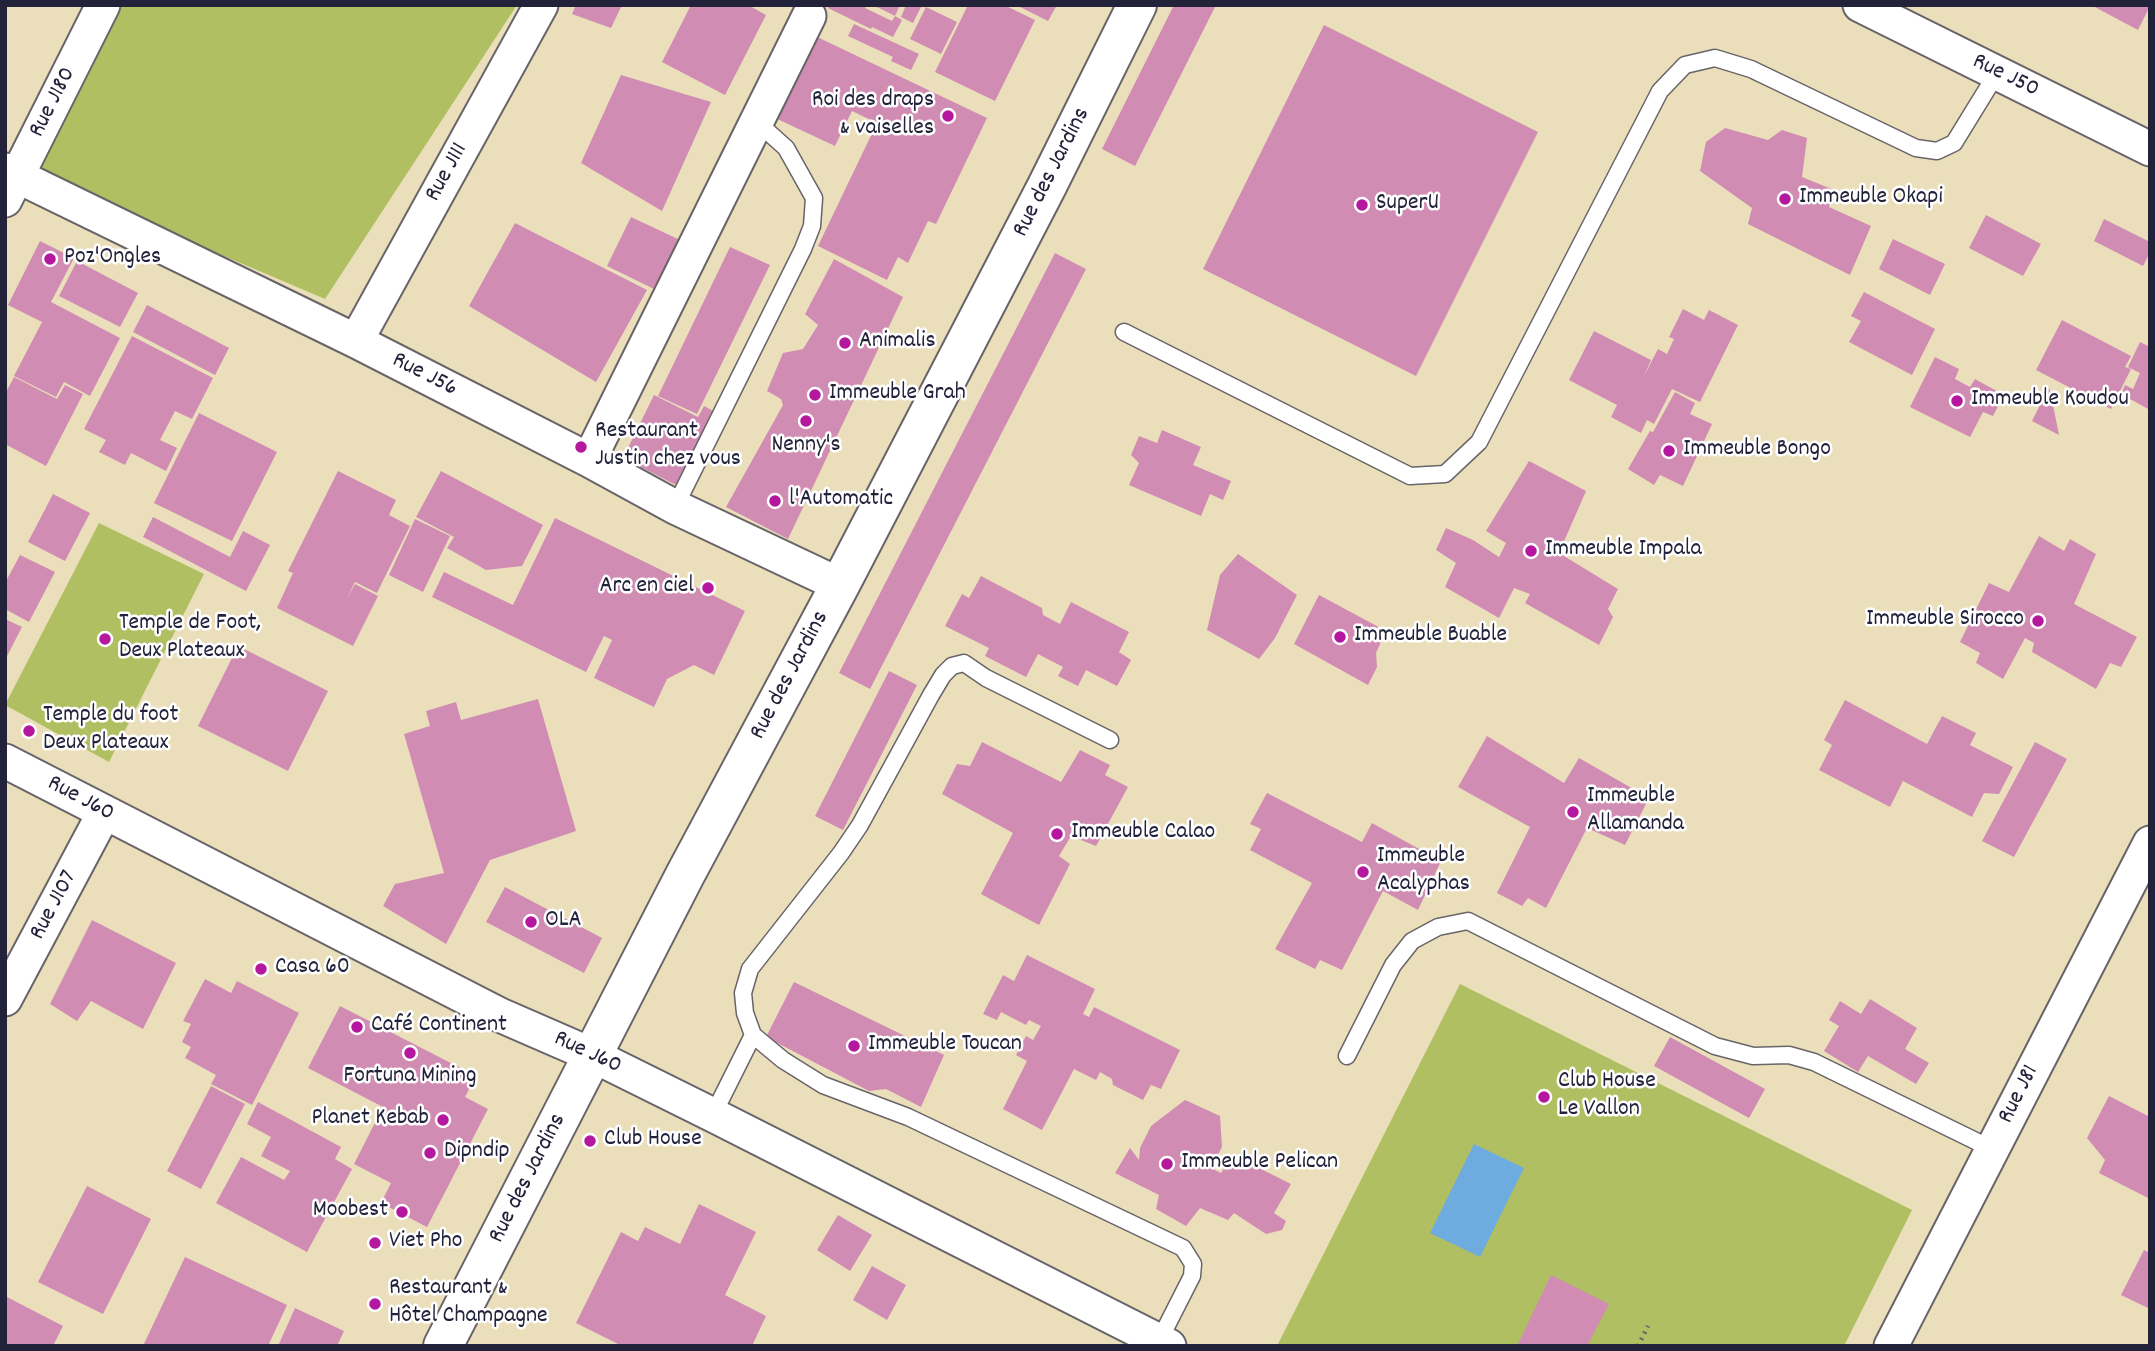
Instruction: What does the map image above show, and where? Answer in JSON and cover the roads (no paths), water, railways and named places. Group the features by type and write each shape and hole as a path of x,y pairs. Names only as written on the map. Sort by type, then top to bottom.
{"main road":[{"name":"Rue des Jardins","path":"443,1346 684,875 840,585 1137,5"}],"street":[{"name":"Rue J180","path":"9,182 103,5"},
{"name":"Rue J111","path":"356,341 541,5"},
{"name":"Rue J50","path":"1860,5 2150,149"},
{"path":"589,460 809,16"},
{"name":"Rue J56","path":"9,182 356,341 675,507 840,585"},
{"name":"Rue J60","path":"5,761 500,1015 592,1055 713,1115 1149,1340"},
{"name":"Rue J107","path":"5,999 104,813"},
{"name":"Rue J81","path":"1891,1346 2150,843"}],"lane":[{"path":"1124,332 1410,475 1445,474 1479,442 1660,91 1685,65 1715,58 1751,69 1916,148 1937,151 1954,143 1997,73"},
{"path":"675,507 812,226 814,198 786,148 757,122"},
{"path":"1110,740 986,678 964,663 952,666 931,695 860,825 750,969 743,993 745,1013 753,1035 783,1060 823,1084 908,1117 1183,1248 1193,1264 1192,1276 1149,1340"},
{"path":"1347,1056 1394,965 1412,942 1438,927 1468,921 1715,1046 1753,1056 1789,1055 1814,1062 1992,1150"},
{"path":"713,1115 753,1035"}],"water":[{"path":"1474,1144 1524,1168 1480,1257 1430,1233"}],"place":[{"name":"Roi des draps & vaiselles","path":"948,116"},
{"name":"Immeuble Okapi","path":"1785,199"},
{"name":"SuperU","path":"1362,205"},
{"name":"Poz'Ongles","path":"50,259"},
{"name":"Animalis","path":"845,343"},
{"name":"Immeuble Grah","path":"815,395"},
{"name":"Immeuble Koudou","path":"1957,401"},
{"name":"Nenny's","path":"806,421"},
{"name":"Restaurant Justin chez vous","path":"581,447"},
{"name":"Immeuble Bongo","path":"1669,451"},
{"name":"l'Automatic","path":"775,501"},
{"name":"Immeuble Impala","path":"1531,551"},
{"name":"Arc en ciel","path":"708,588"},
{"name":"Immeuble Sirocco","path":"2038,621"},
{"name":"Immeuble Buable","path":"1340,637"},
{"name":"Temple de Foot, Deux Plateaux","path":"105,639"},
{"name":"Temple du foot Deux Plateaux","path":"29,731"},
{"name":"Immeuble Allamanda","path":"1573,812"},
{"name":"Immeuble Calao","path":"1057,834"},
{"name":"Immeuble Acalyphas","path":"1363,872"},
{"name":"OLA","path":"531,922"},
{"name":"Casa 60","path":"261,969"},
{"name":"Café Continent","path":"357,1027"},
{"name":"Immeuble Toucan","path":"854,1046"},
{"name":"Fortuna Mining","path":"410,1053"},
{"name":"Club House Le Vallon","path":"1544,1097"},
{"name":"Planet Kebab","path":"443,1120"},
{"name":"Club House","path":"590,1141"},
{"name":"Dipndip","path":"430,1153"},
{"name":"Immeuble Pelican","path":"1167,1164"},
{"name":"Moobest","path":"402,1212"},
{"name":"Viet Pho","path":"375,1243"},
{"name":"Restaurant & Hôtel Champagne","path":"375,1304"}]}
